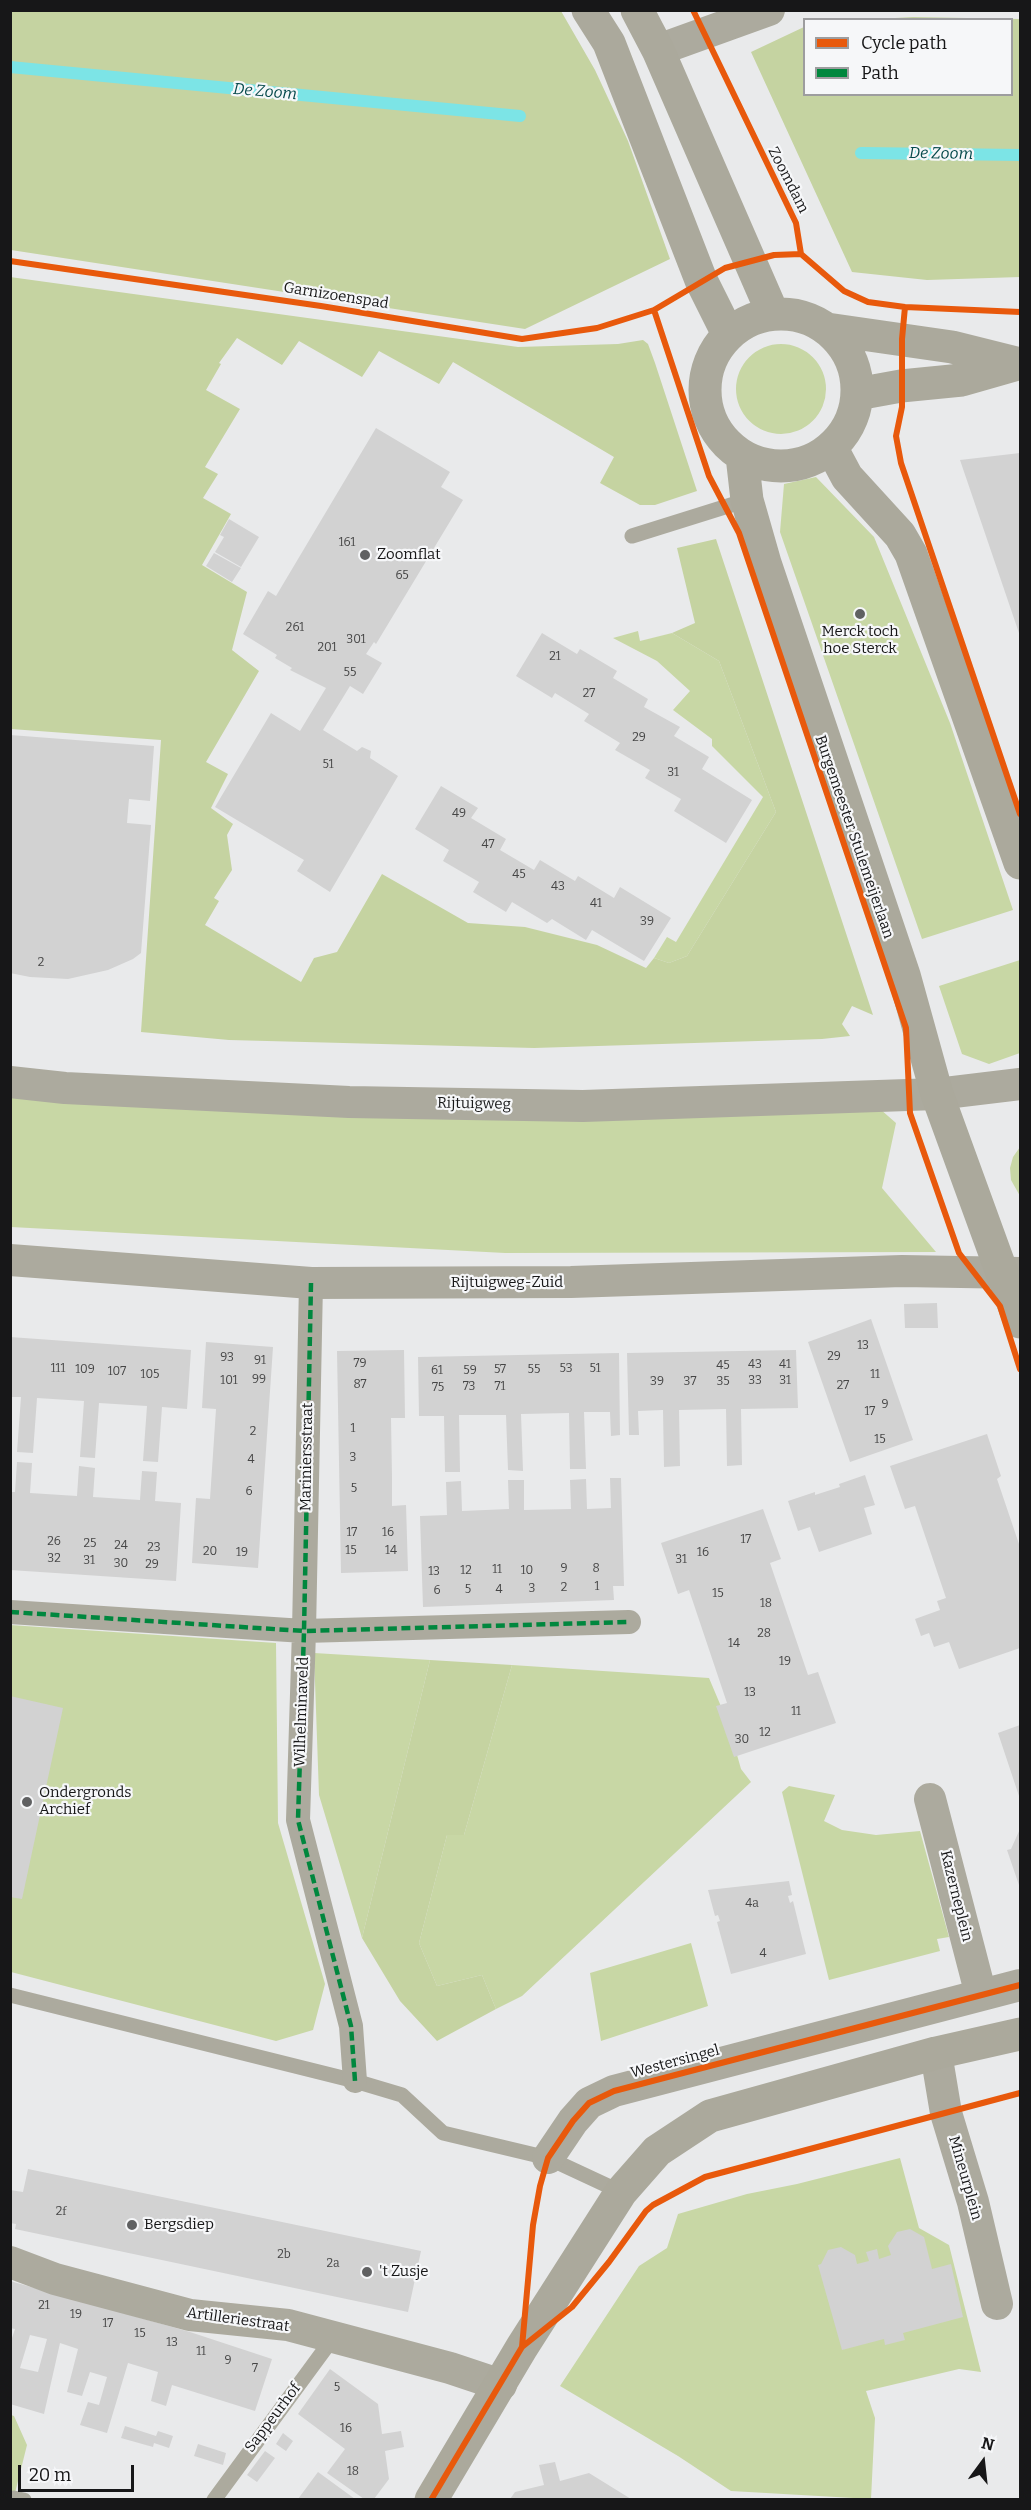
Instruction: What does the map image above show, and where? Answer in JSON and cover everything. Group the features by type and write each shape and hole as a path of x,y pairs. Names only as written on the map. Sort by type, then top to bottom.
{"main road":[{"path":"588,10 609,43 701,280 728,334"},
{"path":"637,10 658,50 773,314"},
{"path":"773,314 801,316 827,329 844,345 853,365 857,394 854,412 848,425 831,447 819,456 792,465 778,466 760,463 742,456 718,433 711,421 704,393 709,363 716,349 728,334 743,323 773,314"},
{"path":"827,329 952,347 1020,364"},
{"path":"857,394 902,386 962,380 1020,364"},
{"path":"831,447 847,477 900,535 911,554 1020,863"},
{"name":"Burgemeester Stulemeijerlaan","path":"742,456 747,500 765,563 903,975 937,1094 1012,1273 1020,1322"},
{"path":"431,2499 522,2347 621,2192 657,2151 710,2116 936,2053 1020,2034"}],"street":[{"path":"658,50 770,10"},
{"name":"Rijtuigweg","path":"10,1082 65,1088 350,1102 559,1106 937,1094 1020,1084"},
{"name":"Rijtuigweg-Zuid","path":"10,1260 311,1283 571,1282 902,1271 1012,1273"},
{"name":"Mariniersstraat","path":"304,1631 311,1283"},
{"path":"10,1612 304,1631 629,1622"},
{"name":"Wilhelminaveld","path":"304,1631 298,1820 351,2026 354,2080"},
{"name":"Kazerneplein","path":"930,1798 981,1995"},
{"name":"Westersingel","path":"548,2158 573,2121 589,2103 614,2091 1020,1985"},
{"name":"Mineurplein","path":"936,2053 946,2114 973,2202 997,2304"},
{"name":"Artilleriestraat","path":"10,2262 55,2279 190,2315 288,2325 450,2368 501,2385"}],"lane":[{"path":"633,536 747,500"},
{"path":"10,1995 354,2080 402,2095 443,2133 548,2158 621,2192"},
{"name":"Sappeurhof","path":"214,2499 333,2338"}],"green space":[{"path":"10,11 561,11 595,70 628,141 670,259 525,329 11,250"},
{"path":"913,17 966,18 895,18"},
{"path":"1013,19 1020,19 1020,277 927,280 852,272 751,52 803,27 803,96 1013,96"},
{"path":"10,277 518,347 618,344 643,340 648,344 655,363 697,491 655,505 640,505 600,483 614,457 453,362 439,384 379,351 362,377 299,341 282,365 237,338 219,363 221,364 206,390 240,409 205,467 218,474 203,498 231,514 202,565 247,592 232,650 259,671 206,762 228,774 211,808 233,824 227,835 232,870 214,898 219,901 205,925 301,982 314,958 337,952 382,874 468,923 525,927 597,945 646,968 654,958 669,963 687,956 776,812 719,661 672,633 695,623 677,548 716,539 873,1015 852,1006 842,1024 850,1036 822,1039 534,1048 229,1040 141,1032 161,740 11,729"},
{"path":"781,344 798,347 813,357 823,372 826,389 823,406 813,421 798,431 781,434 764,431 749,421 739,406 736,389 739,372 749,357 764,347"},
{"path":"816,477 874,537 950,723 1013,910 922,939 780,532 784,484"},
{"path":"638,631 640,641 672,633 719,661 776,812 687,956 669,963 654,958 667,937 676,942 763,797 712,746 712,739 673,710 690,691 657,661 613,638"},
{"path":"1020,960 1020,1053 989,1064 962,1054 939,986"},
{"path":"10,1093 880,1109 896,1123 882,1188 936,1252 505,1253 11,1227"},
{"path":"1020,1147 1020,1196 1011,1180 1010,1168 1013,1157"},
{"path":"10,1625 276,1643 278,1823 325,1984 313,2030 276,2041 11,1972"},
{"path":"314,1653 430,1660 362,1938 319,1795"},
{"path":"430,1660 512,1665 464,1835 447,1835 419,1943 437,1986 482,1975 496,2009 437,2041 400,2001 362,1938"},
{"path":"512,1665 709,1678 728,1723 741,1769 751,1782 522,1996 496,2009 482,1975 437,1986 419,1943 447,1835 464,1835"},
{"path":"789,1786 835,1795 824,1821 842,1830 876,1835 920,1831 949,1937 937,1939 940,1951 829,1980 782,1792"},
{"path":"691,1943 708,2006 601,2041 590,1973"},
{"path":"900,2158 919,2228 949,2245 981,2372 959,2369 866,2391 875,2418 871,2499 731,2491 678,2456 560,2386 639,2266 667,2248 678,2214 747,2194"},
{"path":"11,2415 14,2416 27,2445 15,2493 11,2493"}],"building":[{"name":"Zoomflat","path":"376,428 450,472 441,487 463,500 376,644 374,642 366,654 382,663 363,694 350,686 323,730 357,751 362,747 371,751 370,758 398,776 330,892 297,871 304,860 215,807 271,713 300,731 326,688 290,670 292,668 275,658 277,655 243,634 268,591 276,596"},
{"path":"1020,453 1020,636 960,460"},
{"path":"229,519 259,537 241,567 215,552 224,537 220,535"},
{"path":"214,553 241,568 232,582 206,566"},
{"path":"542,633 577,654 580,649 617,671 613,678 648,699 644,707 680,727 674,736 709,757 702,769 752,800 726,843 674,811 681,799 645,778 650,770 615,750 620,743 584,721 589,714 555,693 552,698 516,676"},
{"path":"10,735 154,746 150,801 129,799 127,823 151,825 141,953 133,959 108,970 68,979 30,977 10,973"},
{"path":"441,786 478,808 471,818 506,839 500,850 534,870 540,860 575,881 578,876 614,898 620,887 671,918 644,961 592,930 586,940 552,919 547,923 512,902 506,912 473,892 479,882 443,861 449,850 415,829"},
{"path":"937,1303 938,1328 905,1328 904,1304"},
{"path":"871,1319 913,1440 850,1462 808,1342"},
{"path":"10,1337 191,1350 187,1409 162,1407 158,1462 143,1461 147,1406 99,1403 95,1458 80,1457 84,1401 37,1398 33,1453 17,1452 21,1397 10,1397"},
{"path":"206,1342 273,1347 258,1568 192,1563 196,1498 210,1499 216,1409 202,1408"},
{"path":"404,1350 405,1418 391,1418 392,1506 406,1505 408,1571 341,1573 337,1351"},
{"path":"796,1350 798,1408 741,1409 742,1465 727,1466 726,1409 679,1410 680,1466 664,1467 663,1410 638,1411 639,1435 629,1435 627,1353"},
{"path":"619,1353 620,1435 611,1436 610,1412 584,1412 586,1469 570,1469 569,1413 521,1414 523,1471 508,1470 506,1415 459,1415 460,1472 445,1472 444,1416 419,1416 418,1357"},
{"path":"987,1434 1001,1476 997,1479 1020,1547 1020,1648 959,1669 949,1642 934,1647 929,1633 921,1636 915,1619 940,1610 937,1601 946,1598 915,1506 905,1509 890,1466"},
{"path":"17,1462 32,1463 30,1493 77,1496 79,1466 95,1468 93,1497 140,1500 142,1471 157,1472 155,1501 181,1503 176,1581 10,1570 10,1492 15,1492"},
{"path":"865,1475 875,1505 864,1508 872,1534 819,1552 810,1527 798,1531 788,1501 840,1487 839,1484"},
{"path":"610,1478 621,1478 624,1586 613,1586 614,1600 423,1607 420,1516 447,1515 446,1482 461,1481 462,1511 509,1509 508,1480 524,1480 524,1510 571,1509 570,1480 586,1479 587,1509 611,1508"},
{"path":"763,1509 781,1559 770,1563 808,1675 818,1672 836,1723 734,1757 716,1706 727,1703 689,1590 678,1594 661,1543"},
{"name":"Ondergronds Archief","path":"10,1696 63,1708 22,1899 10,1897"},
{"path":"1020,1725 1020,1799 998,1733"},
{"path":"1020,1829 1020,1888 1007,1850 1011,1849"},
{"path":"789,1881 792,1895 788,1896 790,1903 793,1901 806,1954 731,1974 717,1922 720,1921 718,1915 715,1916 708,1890"},
{"path":"28,2169 421,2251 408,2312 15,2229 16,2224 10,2223 10,2190 23,2192"},
{"path":"910,2229 924,2237 932,2269 951,2264 963,2317 903,2333 905,2340 885,2345 884,2339 842,2350 818,2265 821,2264 828,2250 841,2247 855,2255 857,2264 869,2261 866,2252 877,2249 879,2259 891,2255 888,2246 897,2232"},
{"path":"10,2281 190,2332 272,2359 255,2411 172,2385 166,2406 151,2401 158,2372 128,2363 107,2433 80,2425 88,2402 99,2405 107,2377 90,2372 82,2396 67,2392 78,2349 60,2343 44,2414 10,2404 10,2344 15,2329 10,2328","holes":["30,2335 47,2339 38,2372 20,2368"]},
{"path":"330,2369 378,2404 382,2434 401,2431 404,2447 385,2451 389,2479 374,2499 364,2499 327,2473 345,2449 298,2414"},
{"path":"125,2426 156,2436 158,2431 173,2436 169,2448 154,2443 153,2447 121,2438"},
{"path":"283,2433 293,2441 286,2451 276,2444"},
{"path":"198,2444 226,2453 223,2465 194,2456"},
{"path":"265,2451 275,2458 257,2482 247,2475"},
{"path":"555,2462 560,2481 589,2473 631,2499 510,2499 515,2492 544,2485 539,2465"},
{"path":"318,2472 355,2499 298,2499"}],"waterway":[{"name":"De Zoom","path":"10,67 520,116"},
{"name":"De Zoom","path":"861,153 1020,155"}],"marked path":[{"path":"311,1283 304,1631 629,1622"},
{"path":"10,1612 304,1631 298,1820 351,2026 355,2081"}],"cycle path":[{"name":"Zoomdam","path":"693,10 796,223 801,254 844,291 868,302 905,307 1020,312"},
{"name":"Garnizoenspad","path":"10,261 321,306 522,339 597,328 654,310 725,268 774,255 801,254"},
{"path":"905,307 902,339 902,407 896,436 901,463 1020,814"},
{"path":"654,310 709,476 739,533 906,1028 910,1113 959,1253 1000,1306 1020,1369"},
{"path":"522,2347 533,2225 540,2186 548,2158 573,2121 589,2103 614,2091 1020,1985"},
{"path":"431,2500 522,2347 572,2307 653,2205 705,2177 1020,2093"}],"place":[{"name":"Zoomflat","path":"365,555"},
{"name":"Merck toch hoe Sterck","path":"860,614"},
{"name":"Ondergronds Archief","path":"27,1802"},
{"name":"Bergsdiep","path":"132,2225"},
{"name":"'t Zusje","path":"367,2272"}]}
